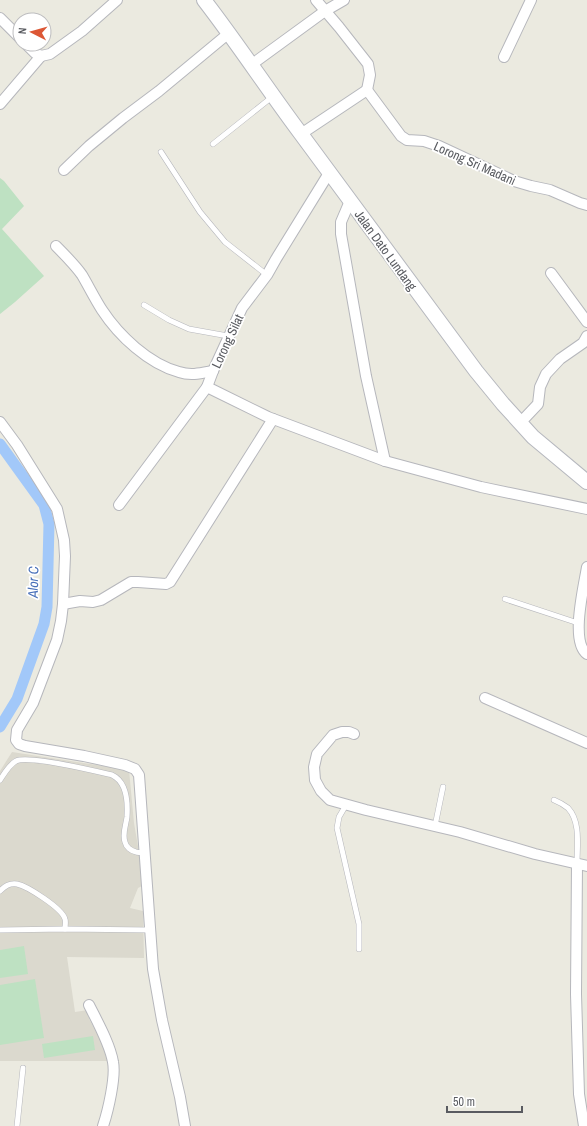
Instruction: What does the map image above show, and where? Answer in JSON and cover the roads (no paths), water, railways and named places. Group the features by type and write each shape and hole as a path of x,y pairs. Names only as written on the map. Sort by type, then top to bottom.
{"main road":[{"name":"Jalan Dato Lundang","path":"204,0 230,33 273,96 476,371 503,404 538,442 587,482"}],"street":[{"path":"0,104 41,56 50,54 82,31 117,0"},
{"path":"301,134 367,90 370,75 368,64 316,0"},
{"path":"251,65 325,11 344,0"},
{"path":"504,57 531,0"},
{"path":"0,18 12,30"},
{"path":"64,170 89,146 230,33"},
{"path":"34,52 41,56"},
{"name":"Lorong Sri Madani","path":"367,90 402,136 407,140 424,141 439,146 514,181 550,190 587,205"},
{"name":"Lorong Silat","path":"119,505 207,387 228,336 242,308 267,275 330,173"},
{"path":"350,201 341,222 342,234 366,376 384,461"},
{"path":"56,246 81,274 103,310 116,328 131,344 163,366 180,373 196,374 213,371"},
{"path":"551,273 587,322"},
{"path":"520,423 538,404 540,387 546,374 560,359 583,343 587,336"},
{"path":"207,387 273,419 384,461 481,487 587,509"},
{"path":"63,604 80,601 93,602 101,600 131,582 166,584 170,582 273,419"},
{"path":"0,422 17,445 57,509 64,540 65,556 63,604 57,640 33,703 17,730 16,740 19,744 25,746 125,765 135,769 139,775 153,969 162,1020 180,1097 185,1126"},
{"path":"587,567 578,623 580,641 585,653 587,654"},
{"path":"485,698 587,743"},
{"path":"354,734 342,732 334,735 317,754 314,767 315,780 321,792 330,800 460,832 535,854 582,865 576,994 584,1126"},
{"path":"576,994 587,995"},
{"path":"89,1005 109,1048 113,1062 113,1080 103,1126"}],"lane":[{"path":"213,144 273,96"},
{"path":"161,152 200,212 225,242 267,275"},
{"path":"144,305 169,320 189,329 228,336"},
{"path":"505,599 578,623"},
{"path":"0,780 7,769 12,764 20,760 45,761 117,777 126,794 127,816 124,842 127,847 136,852 145,852"},
{"path":"435,826 443,787"},
{"path":"554,800 567,807 574,817 582,865"},
{"path":"346,805 339,817 337,828 359,924 359,949"},
{"path":"0,891 6,885 16,884 45,898 64,916 65,929"},
{"path":"0,930 150,930"},
{"path":"17,1126 23,1068"}],"waterway":[{"name":"Alor C","path":"0,444 44,505 49,524 47,607 44,624 17,699 0,727"}]}
